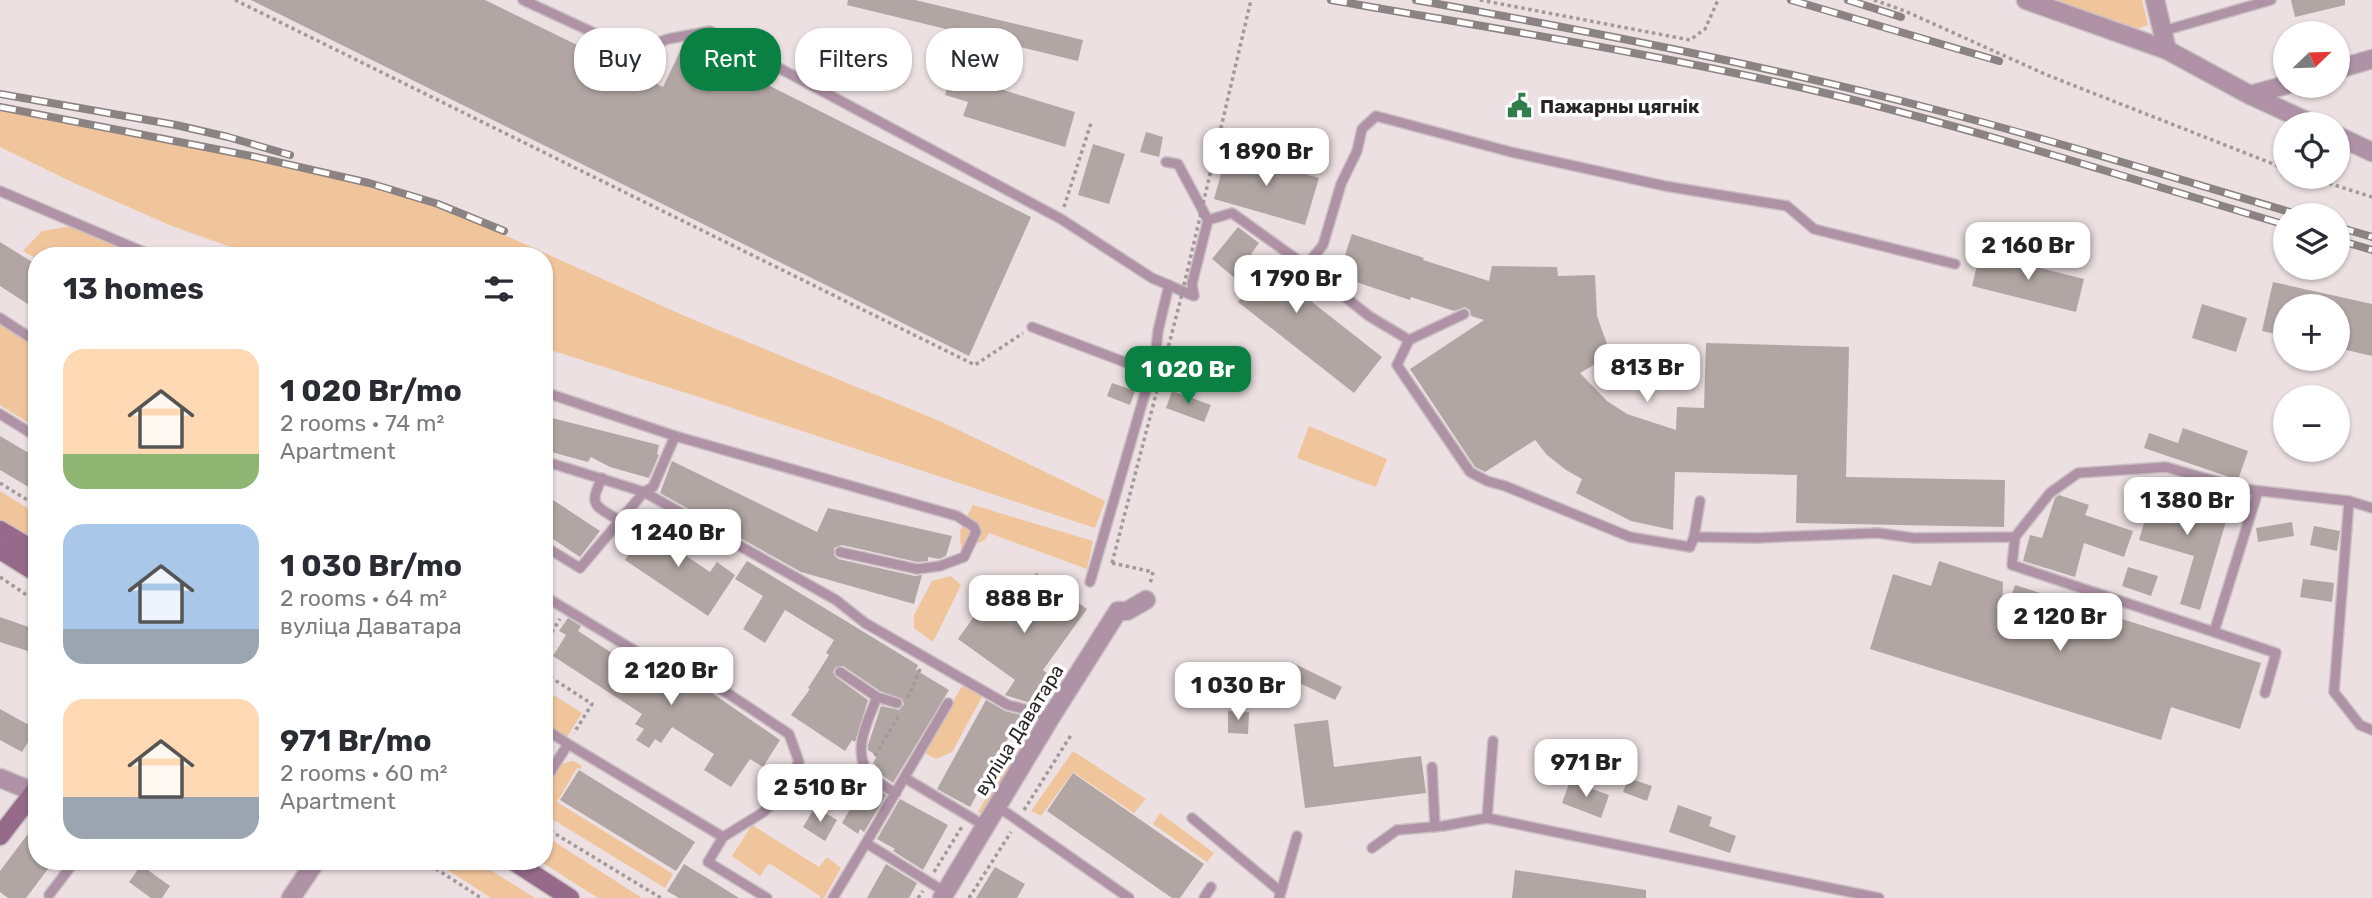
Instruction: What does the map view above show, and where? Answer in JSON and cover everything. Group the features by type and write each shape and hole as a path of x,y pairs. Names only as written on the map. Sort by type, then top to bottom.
{"main road":[{"path":"0,530 28,547"},
{"path":"0,550 28,567"},
{"path":"0,836 28,801"},
{"path":"527,870 570,898"}],"street":[{"path":"2026,0 2168,50 2287,112"},
{"path":"2155,0 2168,50"},
{"path":"2350,66 2372,60"},
{"path":"2250,95 2273,89"},
{"path":"2350,142 2372,152"},
{"name":"вуліца Даватара","path":"943,895 1118,611 1127,611 1146,600"},
{"path":"0,778 28,788"},
{"path":"291,898 310,870"}],"lane":[{"path":"523,0 633,51 668,39 710,31 1061,219 1152,278 1194,296 1192,284 1208,220 1178,164 1166,162"},
{"path":"2162,31 2271,0"},
{"path":"1306,266 1323,245 1341,184 1357,151 1362,129 1376,116 1511,152 1665,186 1787,206 1814,229 1955,264"},
{"path":"0,191 132,247"},
{"path":"1208,220 1231,213 1306,266 1369,316 1409,340"},
{"path":"1090,582 1151,372 1169,285"},
{"path":"1464,314 1409,340 1397,365 1470,472 1630,537 1690,547 1695,537 1700,501"},
{"path":"0,318 28,336"},
{"path":"1032,327 1151,372"},
{"path":"553,395 675,436 957,516 974,527 976,532 964,557 940,566 918,569 840,552"},
{"path":"0,414 28,431"},
{"path":"553,552 580,568 644,492 653,487 675,436"},
{"path":"553,464 644,492 836,600 865,623 1008,705 1036,712 1049,720"},
{"path":"2265,693 2276,653 2011,565 2015,537 2050,493 2078,473 2166,467 2243,489 2349,501 2372,508"},
{"path":"602,478 593,496 594,502 620,521"},
{"path":"2214,632 2258,491"},
{"path":"2349,501 2334,692 2360,725 2372,730"},
{"path":"1695,537 1756,538 1878,533 1914,538 2015,537"},
{"path":"553,601 652,661 683,666 697,673 789,734 799,762 777,799 762,813 723,837 708,862 766,898"},
{"path":"841,672 877,697 897,703"},
{"path":"877,697 861,739 861,752 869,775 896,793"},
{"path":"832,898 948,703"},
{"path":"553,734 723,837"},
{"path":"1488,818 1493,741"},
{"path":"553,768 568,744"},
{"path":"1432,767 1435,827"},
{"path":"905,778 985,826"},
{"path":"997,807 1129,898"},
{"path":"1192,818 1280,895 1297,836"},
{"path":"1372,848 1397,830 1488,818 1878,898"},
{"path":"866,843 943,895"},
{"path":"49,895 68,870"},
{"path":"1203,898 1211,887"}],"path":[{"path":"235,0 975,365 1032,327"},
{"path":"1146,600 1153,572 1112,564 1177,315 1251,0"},
{"path":"1480,0 1690,40 1704,29 1718,0"},
{"path":"1874,0 1905,11 2047,75 2273,164"},
{"path":"1061,219 1091,123"},
{"path":"2347,189 2372,197"},
{"path":"0,483 28,500"},
{"path":"0,577 28,596"},
{"path":"553,630 567,609"},
{"path":"553,679 592,704 568,744"},
{"path":"553,832 661,898"},
{"path":"438,870 481,898"}],"shaded area":[{"path":"2056,0 2142,0 2148,25 2137,29"},
{"path":"0,110 234,155 376,187 460,215 531,247 231,247 172,226 0,147"},
{"path":"79,225 127,247 28,247 28,254 23,251 42,231"},
{"path":"553,257 687,317 942,422 1105,501 1095,528 553,351"},
{"path":"0,324 28,342 28,422 0,405"},
{"path":"1309,426 1387,459 1376,487 1297,458"},
{"path":"0,491 28,508 28,538 0,521"},
{"path":"973,505 1093,541 1087,569 989,533 985,540 961,550 960,531"},
{"path":"951,576 961,585 933,642 914,628 914,615 932,581"},
{"path":"965,684 982,697 952,752 936,759 925,753"},
{"path":"553,695 582,713 567,737 553,728"},
{"path":"1028,724 1032,726 1032,731 982,815 978,812"},
{"path":"1073,751 1146,799 1134,813 1073,772 1041,816 1031,811"},
{"path":"574,761 582,766 581,769 577,768 557,802 673,874 665,888 553,820 553,771 564,763"},
{"path":"1160,813 1214,853 1207,862 1153,824"},
{"path":"752,825 819,867 827,857 841,868 824,898 820,898 769,863 760,876 732,856"},
{"path":"553,841 642,898 598,898 553,869"},
{"path":"448,870 490,870 535,898 491,898"}],"building":[{"path":"251,0 485,0 574,44 574,91 666,91 666,81 680,51 680,91 780,91 1031,217 969,356"},
{"path":"848,0 915,0 1083,40 1078,61 1023,48 1023,28 942,28 847,5"},
{"path":"2291,0 2345,0 2345,5 2295,17"},
{"path":"946,91 1007,91 1075,112 1065,147 963,116 968,102 945,95"},
{"path":"1146,132 1163,137 1159,157 1140,152"},
{"path":"1093,144 1125,154 1109,204 1078,195"},
{"path":"1227,152 1319,178 1305,225 1214,199"},
{"path":"1238,227 1259,243 1251,254 1382,357 1354,393 1238,302 1248,289 1212,259"},
{"path":"1352,234 1489,281 1492,266 1557,267 1558,276 1595,275 1597,316 1607,344 1615,353 1580,373 1607,401 1627,414 1676,430 1677,407 1704,408 1706,343 1849,347 1846,477 2005,480 2004,527 1796,523 1797,475 1675,472 1673,530 1631,521 1576,493 1582,479 1547,455 1535,440 1485,472 1475,467 1410,369 1484,320 1471,316 1470,310 1465,307 1454,311 1411,297 1410,300 1338,276"},
{"path":"0,242 28,259 28,304 0,286"},
{"path":"1980,253 2084,279 2076,312 1972,286"},
{"path":"2273,282 2327,294 2273,294 2273,333 2262,331"},
{"path":"2350,299 2372,304 2372,356 2350,351"},
{"path":"2202,304 2247,318 2236,352 2192,338"},
{"path":"1112,383 1135,391 1130,405 1107,396"},
{"path":"1172,391 1211,405 1204,422 1166,408"},
{"path":"553,418 659,445 659,455 649,478 610,467 591,457 588,462 553,452"},
{"path":"2183,428 2248,451 2238,480 2144,448 2149,433 2178,443"},
{"path":"0,436 28,453 28,487 0,470"},
{"path":"672,461 817,532 828,508 952,536 946,556 939,559 928,557 928,561 917,562 842,545 834,548 834,555 838,559 915,576 922,575 914,604 801,572 660,493"},
{"path":"2154,489 2229,511 2200,610 2180,604 2194,556 2139,540"},
{"path":"2059,495 2089,505 2085,515 2133,531 2124,557 2084,543 2075,577 2023,561 2030,535 2042,538 2055,498"},
{"path":"553,500 600,531 580,557 553,539"},
{"path":"653,519 679,537 673,547 710,572 717,562 735,575 708,616 625,560"},
{"path":"2292,522 2294,536 2258,542 2256,528"},
{"path":"2314,526 2340,531 2337,551 2310,545"},
{"path":"747,561 918,665 916,670 949,690 893,783 874,769 876,765 873,763 877,756 868,750 868,745 881,706 899,710 904,704 902,699 880,691 843,666 835,668 833,672 836,677 868,700 855,742 852,740 845,751 791,715 810,689 808,688 829,655 826,653 834,640 785,610 765,643 743,629 763,596 735,579"},
{"path":"1939,561 2003,582 2002,622 2015,585 2261,663 2240,729 2171,707 2161,740 1870,649 1893,574 1931,586"},
{"path":"2128,567 2158,576 2151,596 2122,586"},
{"path":"1036,573 1087,609 1043,670 1052,677 1033,704 1005,695 1015,680 958,639 988,597 1009,611"},
{"path":"2303,579 2334,583 2332,602 2300,597"},
{"path":"0,617 28,627 28,651 0,642"},
{"path":"568,618 581,626 578,631 649,677 655,669 667,671 696,689 699,684 780,740 763,767 750,759 731,787 704,770 714,754 672,727 661,743 655,739 649,748 636,740 644,729 635,724 642,714 553,656 566,635 559,631"},
{"path":"1291,662 1342,687 1335,700 1285,676"},
{"path":"986,700 1005,711 1021,715 970,807 937,789"},
{"path":"0,709 28,725 28,742 22,752 0,740"},
{"path":"1228,711 1249,712 1248,734 1228,733"},
{"path":"1328,720 1334,767 1421,756 1426,793 1305,808 1294,724"},
{"path":"579,770 695,842 676,871 560,800"},
{"path":"1073,773 1204,864 1180,898 1172,898 1047,811"},
{"path":"1628,778 1652,786 1647,801 1623,792"},
{"path":"866,781 886,795 864,832 860,829 858,834 842,823"},
{"path":"1570,781 1609,795 1601,818 1562,803"},
{"path":"900,799 948,825 923,870 877,839"},
{"path":"1678,805 1712,817 1709,826 1736,836 1730,853 1669,832"},
{"path":"815,807 837,820 825,841 803,827"},
{"path":"28,834 28,870 47,870 26,898 8,898 0,892 0,871"},
{"path":"684,864 739,898 679,898 667,891"},
{"path":"886,864 917,883 909,898 867,898"},
{"path":"995,867 1025,884 1017,898 976,898"},
{"path":"137,870 148,870 170,886 162,898 151,898 129,882"},
{"path":"1515,870 1646,890 1646,898 1512,898"}],"railway":[{"path":"1331,0 1643,55 1829,94 2001,140 2273,221"},
{"path":"1416,0 1681,51 1879,95 2033,136 2273,207"},
{"path":"1791,0 1999,61"},
{"path":"1848,0 1901,17"},
{"path":"0,94 176,125 290,155"},
{"path":"0,107 251,156 369,183 438,204 504,231"},
{"path":"2350,231 2372,237"},
{"path":"2350,244 2372,250"}],"place":[{"name":"Пажарны цягнік","path":"1520,106"}]}
